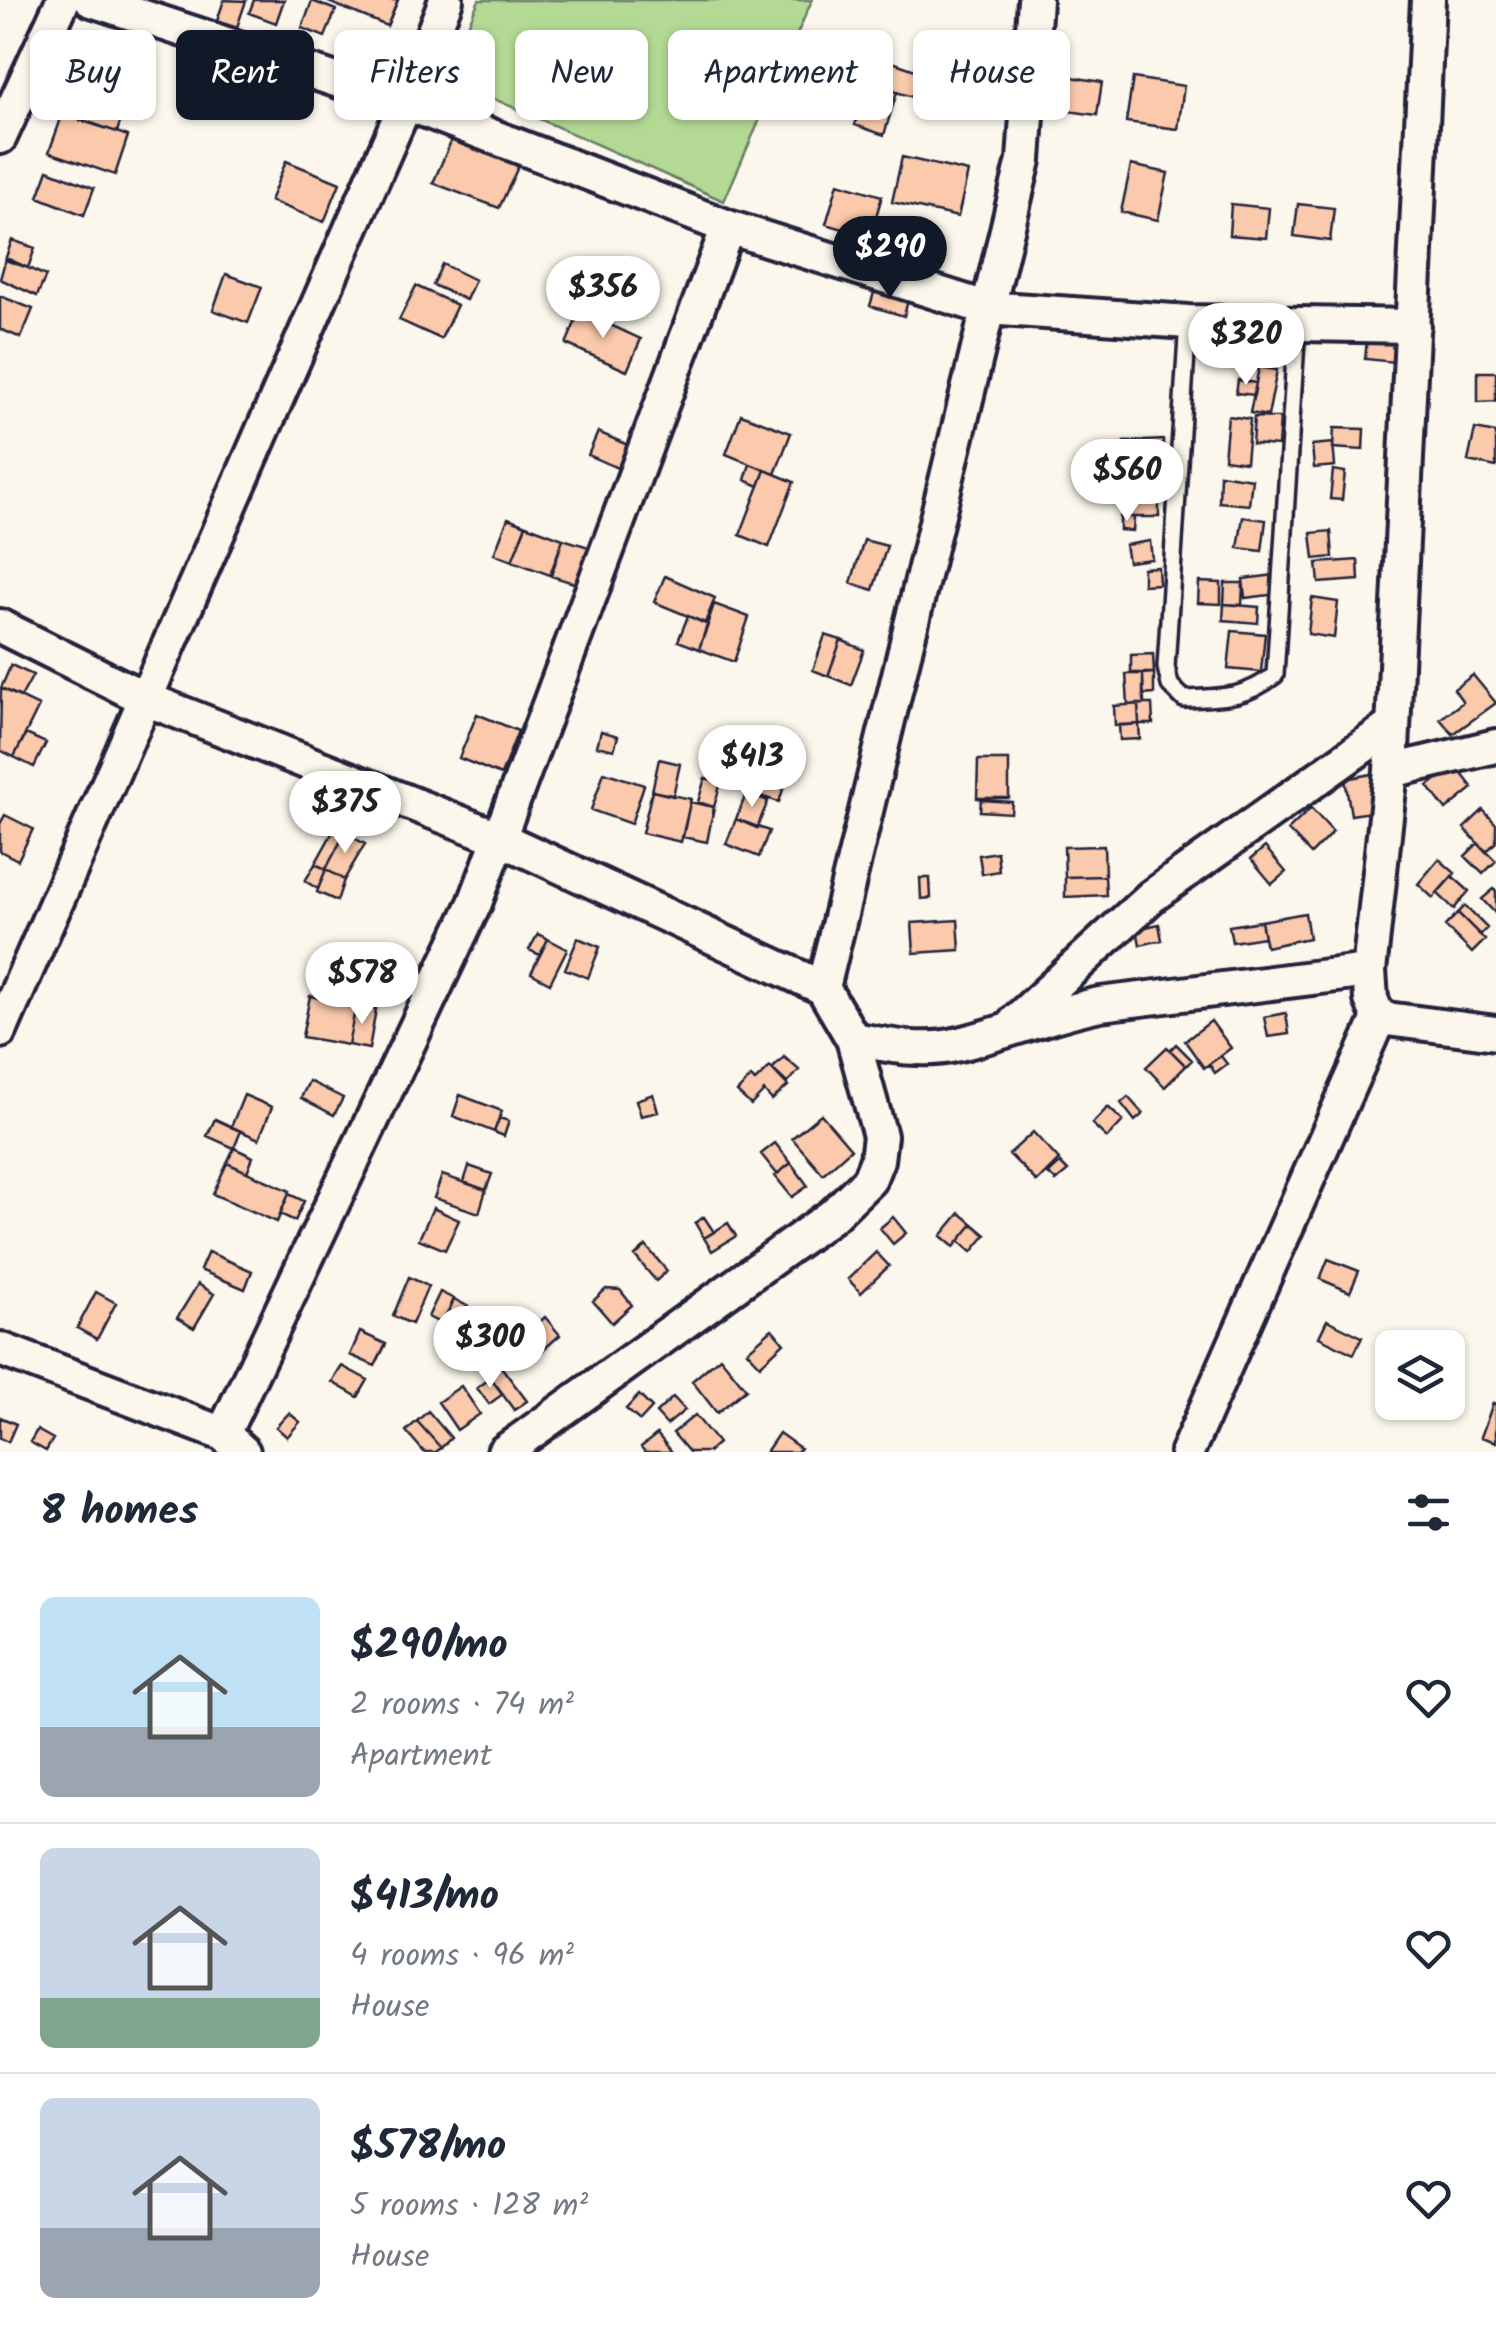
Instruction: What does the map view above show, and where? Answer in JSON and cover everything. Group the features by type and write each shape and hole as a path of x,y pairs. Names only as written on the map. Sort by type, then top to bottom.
{"street":[{"path":"0,137 64,0"},
{"path":"92,0 334,79"},
{"path":"434,30 446,0"},
{"path":"823,988 1024,160 1035,0"},
{"path":"1187,1452 1379,1018 1371,999 1370,970 1394,725 1428,0"},
{"path":"0,1031 399,120"},
{"path":"450,120 728,227 986,308 1188,322 1413,326"},
{"path":"0,1349 233,1443 475,902 728,227"},
{"path":"0,626 146,699 499,838 823,988 853,1039 880,1136 878,1160 869,1180 833,1215 504,1452"},
{"path":"1010,1028 1152,896 1394,725"},
{"path":"1391,771 1496,746"},
{"path":"853,1039 899,1048 952,1046 1056,1013 1100,1004 1370,970"},
{"path":"1379,1018 1496,1033"}],"lane":[{"path":"1188,322 1166,668 1170,685 1184,699 1254,692 1275,675 1297,325"}],"green space":[{"path":"479,0 812,0 799,30 668,30 668,120 759,120 724,201 542,120 648,120 648,30 515,30 515,108 495,99 495,30 466,30"}],"building":[{"path":"224,0 246,1 236,30 215,27"},
{"path":"254,0 284,0 276,23 249,13"},
{"path":"324,0 398,0 387,26"},
{"path":"312,1 336,10 325,37 302,28"},
{"path":"893,62 913,69 913,97 893,91"},
{"path":"1072,77 1102,82 1097,115 1070,111"},
{"path":"1133,78 1184,86 1178,129 1126,122"},
{"path":"60,120 83,120 128,136 115,175 49,152"},
{"path":"79,120 121,120 117,132"},
{"path":"857,120 889,120 884,135 855,125"},
{"path":"455,132 524,154 499,208 433,183"},
{"path":"902,157 968,172 958,217 892,202"},
{"path":"286,161 340,183 324,222 270,201"},
{"path":"1131,165 1168,173 1158,220 1121,212"},
{"path":"48,170 94,188 84,215 38,197"},
{"path":"838,183 882,196 870,237 826,224"},
{"path":"1231,204 1269,208 1266,238 1229,235"},
{"path":"1298,204 1334,208 1330,241 1294,236"},
{"path":"12,240 35,248 28,268 5,260"},
{"path":"6,258 46,276 37,296 0,279"},
{"path":"442,264 475,280 466,300 433,285"},
{"path":"226,274 262,287 248,323 213,310"},
{"path":"416,286 457,305 441,339 399,320"},
{"path":"876,286 909,296 904,316 870,306"},
{"path":"0,296 33,309 21,338 0,329"},
{"path":"580,311 641,339 627,371 566,344"},
{"path":"1220,333 1249,336 1247,366 1217,363"},
{"path":"1257,335 1276,336 1274,356 1255,353"},
{"path":"1367,340 1396,343 1394,362 1365,359"},
{"path":"1259,367 1277,370 1268,416 1250,413"},
{"path":"1478,372 1496,372 1496,401 1478,402"},
{"path":"1238,380 1256,383 1254,395 1236,393"},
{"path":"741,414 791,433 775,474 726,454"},
{"path":"1228,416 1250,419 1246,462 1224,459"},
{"path":"1254,417 1280,418 1278,446 1252,444"},
{"path":"1334,428 1364,429 1363,450 1333,448"},
{"path":"1475,429 1496,433 1496,467 1468,461"},
{"path":"598,432 630,446 620,469 588,455"},
{"path":"1163,440 1163,459 1124,461 1124,442"},
{"path":"1333,443 1335,466 1314,468 1312,445"},
{"path":"1140,463 1142,478 1129,479 1128,464"},
{"path":"750,464 765,470 759,486 745,480"},
{"path":"765,470 794,482 769,547 740,535"},
{"path":"1333,470 1345,472 1342,500 1330,499"},
{"path":"1220,474 1252,479 1249,505 1219,502"},
{"path":"1127,496 1159,496 1159,517 1127,517"},
{"path":"1120,517 1134,517 1133,531 1120,530"},
{"path":"1243,517 1266,520 1262,551 1238,548"},
{"path":"508,518 526,525 512,561 494,554"},
{"path":"526,525 563,539 550,575 512,561"},
{"path":"1331,531 1333,557 1314,559 1311,533"},
{"path":"563,539 592,548 580,585 551,576"},
{"path":"864,540 887,546 873,590 851,583"},
{"path":"1150,541 1152,559 1128,562 1125,545"},
{"path":"1358,560 1359,580 1319,583 1317,563"},
{"path":"1158,567 1159,584 1143,585 1143,568"},
{"path":"1275,575 1278,594 1245,598 1243,579"},
{"path":"665,576 715,598 705,623 654,602"},
{"path":"1199,582 1221,583 1221,604 1198,603"},
{"path":"1225,583 1243,583 1242,605 1224,604"},
{"path":"1312,598 1338,602 1334,638 1308,634"},
{"path":"714,604 749,617 734,662 699,649"},
{"path":"1224,604 1259,607 1258,623 1223,620"},
{"path":"688,616 708,625 699,649 678,641"},
{"path":"1232,631 1265,634 1261,672 1228,669"},
{"path":"825,635 841,640 828,676 813,670"},
{"path":"841,640 864,650 851,685 828,676"},
{"path":"1153,654 1154,673 1131,673 1131,655"},
{"path":"11,665 33,675 21,697 1,688"},
{"path":"1154,673 1154,694 1143,695 1143,674"},
{"path":"1126,674 1143,674 1144,704 1128,705"},
{"path":"1473,675 1496,703 1453,734 1440,719 1463,702 1454,689"},
{"path":"1,688 39,706 14,757 0,750"},
{"path":"1138,704 1152,704 1153,724 1139,724"},
{"path":"1138,704 1139,724 1115,726 1114,706"},
{"path":"477,714 518,731 501,775 459,758"},
{"path":"1139,724 1140,739 1120,740 1119,725"},
{"path":"601,731 618,736 614,750 597,746"},
{"path":"26,734 46,743 34,767 14,757"},
{"path":"659,759 680,764 673,796 652,791"},
{"path":"978,760 1009,760 1009,798 977,798"},
{"path":"771,761 790,767 779,802 760,796"},
{"path":"1455,765 1473,788 1446,810 1428,786"},
{"path":"604,772 644,785 631,824 591,810"},
{"path":"1377,773 1384,810 1351,815 1345,779"},
{"path":"705,778 721,782 714,807 698,802"},
{"path":"652,791 691,799 681,842 642,833"},
{"path":"747,792 768,801 757,828 736,819"},
{"path":"981,800 1012,802 1011,813 980,811"},
{"path":"690,802 714,807 707,842 683,837"},
{"path":"1311,808 1333,832 1311,854 1288,830"},
{"path":"1483,810 1496,824 1496,842 1486,852 1464,828"},
{"path":"5,815 33,829 18,860 0,851 0,824"},
{"path":"736,819 769,831 759,857 726,844"},
{"path":"335,828 345,833 326,869 315,864"},
{"path":"345,833 365,844 344,880 326,869"},
{"path":"1478,843 1496,861 1483,874 1465,856"},
{"path":"1104,846 1105,876 1065,877 1064,847"},
{"path":"1265,847 1286,872 1272,884 1251,859"},
{"path":"997,852 999,871 982,874 979,855"},
{"path":"1439,859 1455,873 1433,898 1418,884"},
{"path":"315,864 326,869 318,889 305,881"},
{"path":"326,869 344,880 337,901 317,892"},
{"path":"1105,876 1106,895 1065,897 1065,877"},
{"path":"1452,876 1469,891 1454,909 1437,893"},
{"path":"920,878 930,878 931,898 921,899"},
{"path":"1496,891 1496,914 1482,899"},
{"path":"1465,906 1487,928 1480,935 1458,913"},
{"path":"1305,913 1309,938 1266,947 1261,921"},
{"path":"1458,913 1485,940 1472,953 1445,926"},
{"path":"958,920 960,950 914,953 912,923"},
{"path":"1261,921 1264,937 1232,942 1229,926"},
{"path":"1159,924 1162,940 1140,945 1137,929"},
{"path":"538,934 548,939 540,955 529,950"},
{"path":"578,938 600,947 588,978 565,969"},
{"path":"548,939 567,949 550,983 531,973"},
{"path":"310,996 356,1005 348,1045 302,1037"},
{"path":"356,1005 376,1009 369,1049 348,1045"},
{"path":"1286,1013 1289,1034 1268,1037 1264,1017"},
{"path":"1211,1021 1231,1048 1204,1068 1185,1041"},
{"path":"1176,1044 1192,1060 1186,1066 1170,1050"},
{"path":"1167,1047 1186,1066 1165,1087 1146,1067"},
{"path":"1221,1056 1227,1064 1215,1073 1209,1064"},
{"path":"784,1057 799,1070 787,1083 772,1069"},
{"path":"770,1067 788,1086 772,1100 764,1091 751,1105 737,1092 751,1077 755,1081"},
{"path":"309,1081 343,1098 334,1115 301,1098"},
{"path":"653,1094 658,1112 641,1116 636,1100"},
{"path":"244,1095 272,1107 259,1139 231,1127"},
{"path":"460,1095 502,1111 494,1132 453,1116"},
{"path":"1128,1097 1143,1114 1135,1121 1121,1103"},
{"path":"1108,1107 1123,1121 1107,1138 1092,1124"},
{"path":"821,1114 851,1149 823,1174 792,1138"},
{"path":"499,1118 509,1121 504,1136 494,1132"},
{"path":"215,1119 241,1131 234,1148 207,1136"},
{"path":"1033,1132 1059,1160 1037,1182 1009,1154"},
{"path":"775,1143 791,1163 777,1174 761,1154"},
{"path":"234,1148 253,1157 247,1172 227,1163"},
{"path":"227,1163 290,1191 277,1222 213,1194"},
{"path":"791,1163 808,1186 792,1197 775,1176"},
{"path":"1060,1163 1068,1171 1056,1181 1048,1174"},
{"path":"469,1166 492,1174 486,1190 464,1182"},
{"path":"442,1175 486,1190 479,1213 434,1198"},
{"path":"289,1194 304,1201 295,1221 280,1214"},
{"path":"433,1208 459,1220 445,1250 419,1239"},
{"path":"960,1213 973,1224 954,1247 941,1236"},
{"path":"704,1217 714,1232 704,1238 695,1223"},
{"path":"893,1217 906,1233 893,1244 880,1228"},
{"path":"728,1223 736,1236 712,1251 704,1238"},
{"path":"973,1224 986,1235 972,1252 959,1241"},
{"path":"646,1246 667,1271 656,1281 635,1256"},
{"path":"208,1252 252,1271 245,1289 200,1270"},
{"path":"876,1252 889,1266 861,1293 848,1279"},
{"path":"1328,1259 1359,1271 1350,1292 1320,1279"},
{"path":"409,1277 428,1286 412,1324 393,1316"},
{"path":"198,1284 214,1294 194,1328 177,1318"},
{"path":"606,1289 620,1290 632,1305 612,1323 593,1301"},
{"path":"96,1292 116,1303 97,1339 77,1328"},
{"path":"440,1292 454,1299 442,1324 428,1317"},
{"path":"454,1299 469,1307 461,1325 446,1318"},
{"path":"545,1317 560,1335 532,1360 517,1342"},
{"path":"1327,1320 1362,1337 1354,1354 1319,1337"},
{"path":"772,1329 784,1343 760,1365 747,1351"},
{"path":"360,1332 386,1344 375,1366 350,1355"},
{"path":"720,1357 746,1389 717,1413 692,1381"},
{"path":"496,1360 527,1401 514,1410 484,1369"},
{"path":"342,1366 368,1380 358,1397 332,1382"},
{"path":"491,1378 503,1394 489,1404 477,1388"},
{"path":"461,1386 480,1414 457,1430 438,1402"},
{"path":"639,1395 652,1408 640,1421 626,1409"},
{"path":"673,1397 685,1410 667,1425 656,1413"},
{"path":"1493,1403 1496,1404 1496,1442 1481,1437"},
{"path":"428,1411 451,1438 441,1448 417,1421"},
{"path":"289,1413 300,1422 287,1437 276,1427"},
{"path":"695,1415 718,1443 708,1452 689,1452 673,1433"},
{"path":"0,1417 16,1424 8,1442 0,1438"},
{"path":"417,1421 441,1448 436,1452 424,1452 406,1431"},
{"path":"37,1430 53,1439 46,1451 30,1442"},
{"path":"779,1433 800,1448 797,1452 766,1452"},
{"path":"657,1434 672,1452 645,1452 641,1447"}]}
